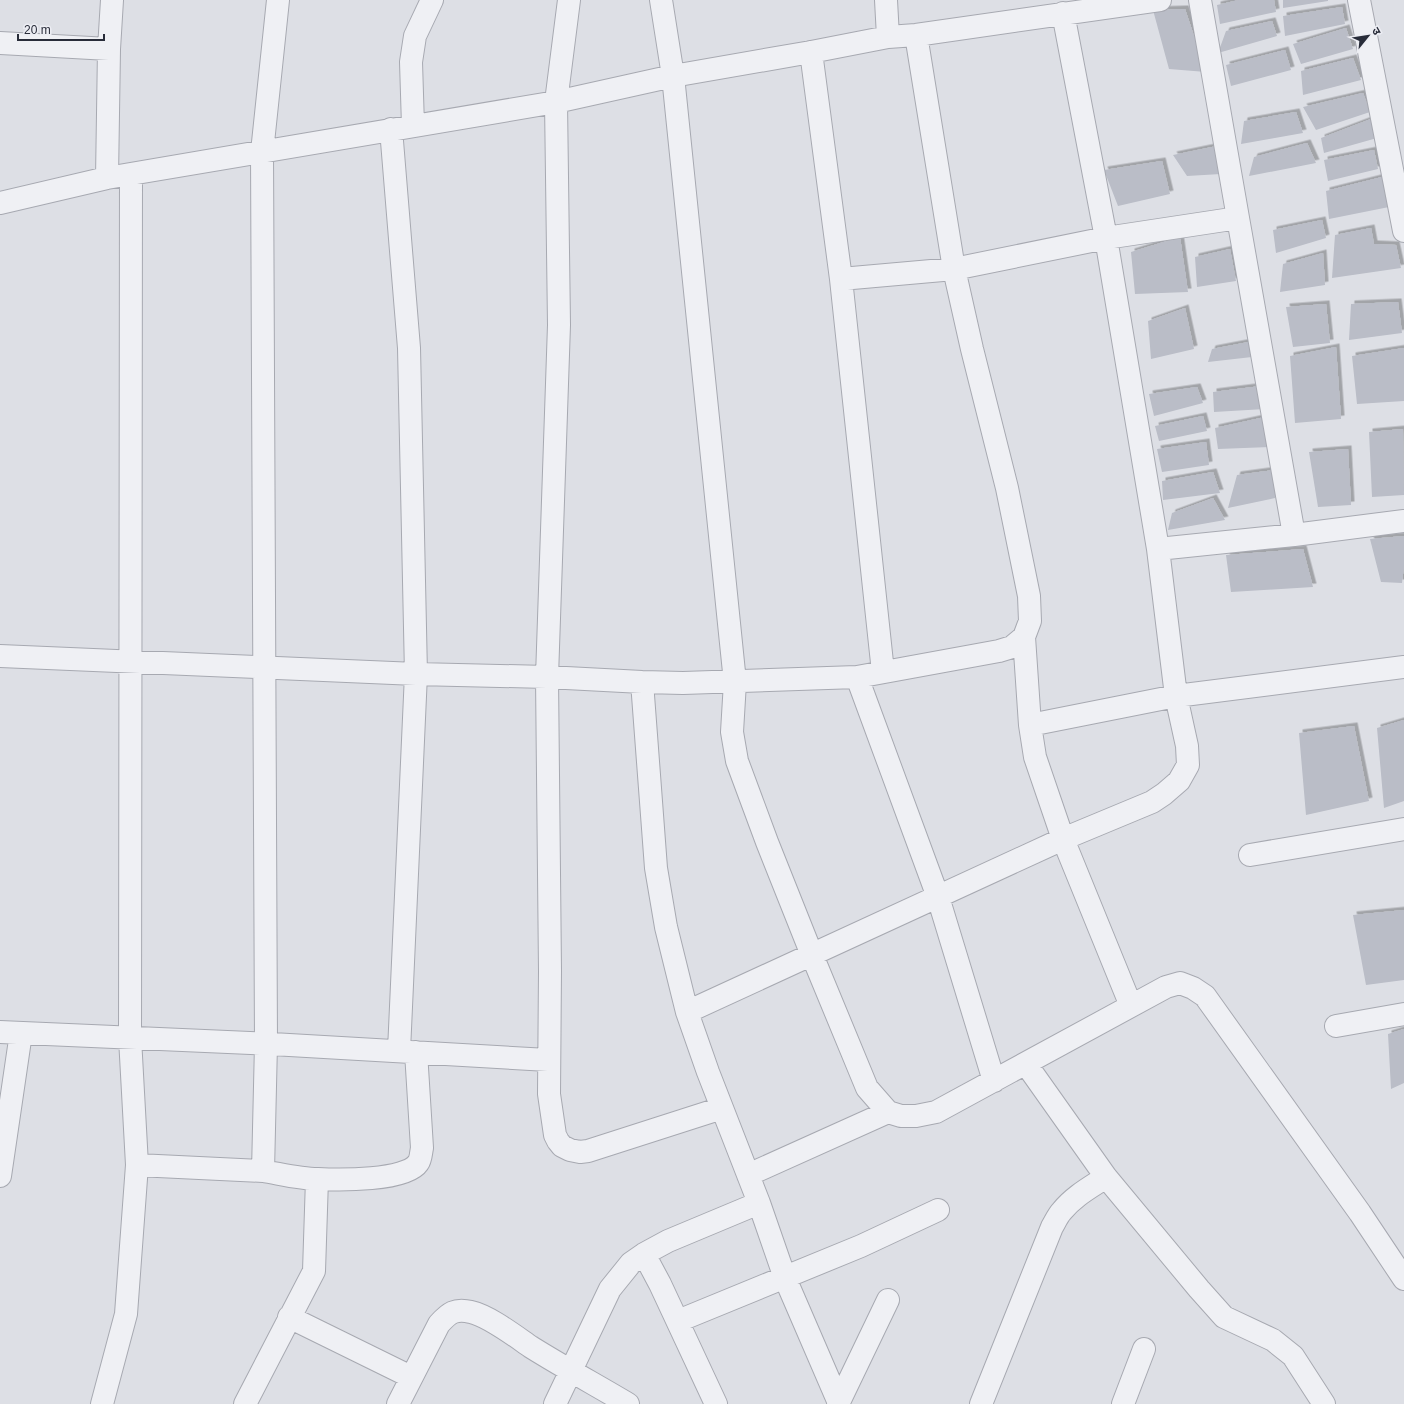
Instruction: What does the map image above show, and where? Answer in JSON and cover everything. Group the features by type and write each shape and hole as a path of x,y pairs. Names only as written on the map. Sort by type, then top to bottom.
{"street":[{"path":"106,178 109,49 112,0"},
{"path":"263,1171 266,1044 262,152 278,0"},
{"path":"413,126 411,62 415,36 432,0"},
{"path":"569,0 556,102 559,325 548,677 550,971 548,1060 549,1094 555,1135 562,1146 570,1150 580,1152 722,1108"},
{"path":"661,0 673,76 735,682 732,732 737,762 812,955 868,1088 888,1112 901,1116 916,1116 936,1112 1166,987 1180,983 1193,988 1205,996 1355,1206 1404,1278"},
{"path":"886,0 888,37"},
{"path":"0,203 106,178 556,102 673,76 888,37 1160,0"},
{"path":"1200,0 1294,535"},
{"path":"1359,0 1404,231"},
{"path":"687,1012 1063,839 1152,802 1179,781 1188,765 1187,746 1176,696 1158,549 1106,238 1063,13"},
{"path":"916,34 954,269 972,349 1007,488 1029,596 1030,621 1024,637 1030,725 1035,757 1063,839 1131,1006"},
{"path":"0,43 109,49"},
{"path":"811,52 841,279 883,672"},
{"path":"137,1165 263,1171 317,1179 377,1178 399,1174 412,1168 419,1162 422,1148 407,1052 416,674 409,348 391,129"},
{"path":"102,1404 126,1314 137,1165 130,1038 131,174"},
{"path":"841,279 954,269 1106,238 1238,218"},
{"path":"1158,549 1294,535 1404,521"},
{"path":"0,656 642,682 735,682 857,677 999,651 1012,647 1024,637"},
{"path":"1030,725 1176,696 1404,667"},
{"path":"857,677 938,897 994,1081"},
{"path":"642,682 656,868 666,927 687,1012 759,1203 785,1278 838,1403"},
{"path":"1250,855 1404,829"},
{"path":"1336,1026 1404,1014"},
{"path":"0,1176 11,1033 266,1044 548,1060"},
{"path":"1026,1064 1106,1177 1224,1318 1273,1340 1293,1356 1324,1404"},
{"path":"748,1174 888,1112"},
{"path":"981,1404 1052,1227 1062,1211 1072,1201 1106,1177"},
{"path":"245,1404 314,1271 317,1179"},
{"path":"555,1404 610,1289 631,1263 668,1241 759,1203"},
{"path":"678,1321 861,1246 938,1210"},
{"path":"644,1254 678,1321 716,1404"},
{"path":"838,1403 888,1300"},
{"path":"398,1404 439,1324 447,1315 455,1311 471,1312 487,1319 570,1371 628,1404"},
{"path":"289,1317 411,1377"},
{"path":"1123,1404 1144,1349"}],"building":[{"path":"1239,0 1274,0 1276,12 1220,24 1217,5"},
{"path":"1283,0 1328,0 1328,1 1283,8"},
{"path":"1342,7 1345,24 1285,36 1283,16"},
{"path":"1185,9 1206,72 1169,69 1153,10"},
{"path":"1272,21 1277,36 1218,53 1226,31"},
{"path":"1346,28 1353,49 1301,64 1293,44"},
{"path":"1285,50 1291,70 1231,86 1226,65"},
{"path":"1353,58 1361,80 1303,95 1301,71"},
{"path":"1363,93 1370,112 1316,130 1303,107"},
{"path":"1296,112 1303,133 1241,144 1244,121"},
{"path":"1371,119 1377,138 1324,153 1321,138"},
{"path":"1307,143 1316,163 1249,176 1254,157"},
{"path":"1217,146 1221,174 1187,176 1173,155"},
{"path":"1374,150 1378,169 1328,181 1324,160"},
{"path":"1162,161 1170,194 1118,206 1104,170"},
{"path":"1382,177 1389,207 1329,219 1326,191"},
{"path":"1322,220 1326,238 1276,253 1273,230"},
{"path":"1371,228 1374,244 1396,245 1401,268 1332,278 1335,235"},
{"path":"1180,237 1188,292 1135,294 1131,252"},
{"path":"1230,249 1236,281 1197,287 1195,257"},
{"path":"1323,253 1325,285 1280,292 1283,264"},
{"path":"1398,302 1402,333 1349,340 1351,304"},
{"path":"1326,304 1330,343 1293,347 1286,307"},
{"path":"1185,308 1194,349 1151,359 1148,321"},
{"path":"1254,341 1252,357 1208,362 1212,349"},
{"path":"1336,347 1341,419 1295,423 1290,356"},
{"path":"1404,348 1404,401 1357,404 1352,356"},
{"path":"1261,386 1265,409 1214,412 1213,392"},
{"path":"1197,387 1203,403 1154,416 1149,394"},
{"path":"1203,416 1207,431 1159,441 1155,426"},
{"path":"1265,417 1270,447 1218,449 1215,428"},
{"path":"1403,429 1404,495 1372,497 1369,432"},
{"path":"1206,442 1209,465 1162,472 1157,449"},
{"path":"1348,449 1351,505 1318,507 1309,452"},
{"path":"1274,470 1275,498 1228,508 1237,475"},
{"path":"1213,472 1220,493 1163,500 1162,481"},
{"path":"1213,498 1225,520 1168,530 1172,513"},
{"path":"1404,536 1404,565 1402,583 1381,582 1370,539"},
{"path":"1303,549 1313,587 1231,592 1226,555"},
{"path":"1404,720 1404,801 1384,808 1377,728"},
{"path":"1354,726 1369,801 1306,815 1299,733"},
{"path":"1404,910 1404,980 1366,985 1353,915"},
{"path":"1404,1029 1404,1083 1391,1089 1388,1034"}]}
